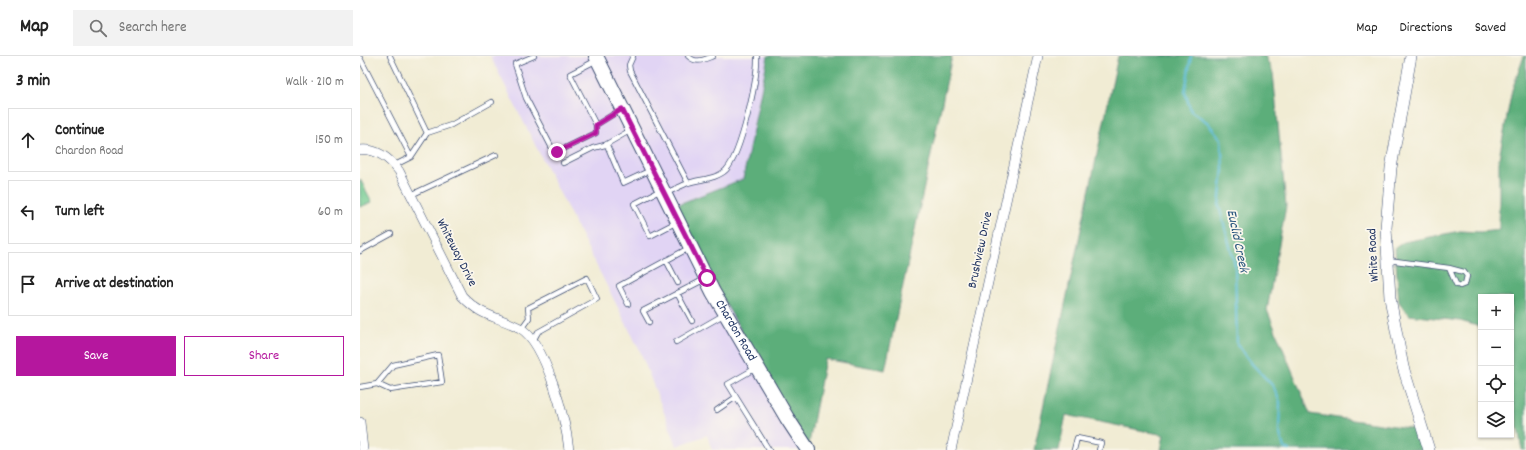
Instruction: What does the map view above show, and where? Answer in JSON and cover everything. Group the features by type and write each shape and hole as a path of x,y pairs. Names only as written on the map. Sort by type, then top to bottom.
{"main road":[{"name":"Chardon Road","path":"599,57 622,109 663,192 726,314 787,418 808,450"}],"street":[{"name":"Brushview Drive","path":"951,450 1038,56"},
{"name":"White Road","path":"1410,56 1391,168 1386,228 1390,298 1403,368 1429,450"},
{"name":"Whiteway Drive","path":"360,150 380,153 395,165 462,296 474,308 485,315 521,329 532,342 541,356 559,400 569,450"},
{"path":"360,422 363,450"}],"lane":[{"path":"390,56 427,132"},
{"path":"534,56 515,64 526,98 553,150 557,152 596,133 596,125 570,74 599,57"},
{"path":"633,56 629,65 630,71 688,183"},
{"path":"688,56 692,60 699,62 713,56"},
{"path":"678,222 650,236 634,204 663,192 725,171 737,153 757,70 757,56"},
{"path":"360,58 412,156"},
{"path":"395,165 412,156 427,132 451,125 492,102"},
{"path":"596,125 622,109"},
{"path":"563,163 593,148 606,145 632,129"},
{"path":"606,145 623,183 652,169"},
{"path":"411,195 496,155"},
{"path":"360,251 391,234"},
{"path":"628,304 619,286 691,247"},
{"path":"666,260 678,283"},
{"path":"1388,260 1448,268 1464,272 1466,276 1465,284 1460,286 1456,284 1448,268"},
{"path":"521,329 529,318 528,308 587,278 597,299 538,332 532,342"},
{"path":"649,322 643,310 707,278"},
{"path":"677,293 692,321"},
{"path":"676,342 726,314"},
{"path":"360,387 377,384 390,390 442,382 438,355 393,365 377,384"},
{"path":"757,367 728,384 769,450"},
{"path":"717,410 736,397"},
{"path":"1074,450 1077,438 1101,443 1099,450"}],"shaded area":[{"path":"490,56 768,56 743,179 672,207 808,450 712,450 707,435 677,446 640,351"}],"green space":[{"path":"768,56 952,56 885,370 825,359 808,449 671,207 743,179"},
{"path":"1118,56 1265,56 1273,73 1286,206 1267,310 1310,414 1422,430 1429,450 1161,450 1164,435 1066,415 1059,450 1034,450"},
{"path":"1524,56 1526,56 1526,450 1522,450 1514,407 1514,294 1478,294 1478,326 1460,321 1409,315 1399,302 1395,248 1404,242 1460,231 1481,232 1499,230 1499,158 1512,90"},
{"path":"360,179 372,202 360,207"}],"waterway":[{"name":"Euclid Creek","path":"1191,56 1185,92 1191,111 1207,122 1221,139 1223,169 1219,206 1235,265 1237,344 1252,364 1273,386 1280,402 1279,431 1284,448 1289,450"}],"route":[{"path":"557,152 596,133 596,125 622,109 707,278"}]}
